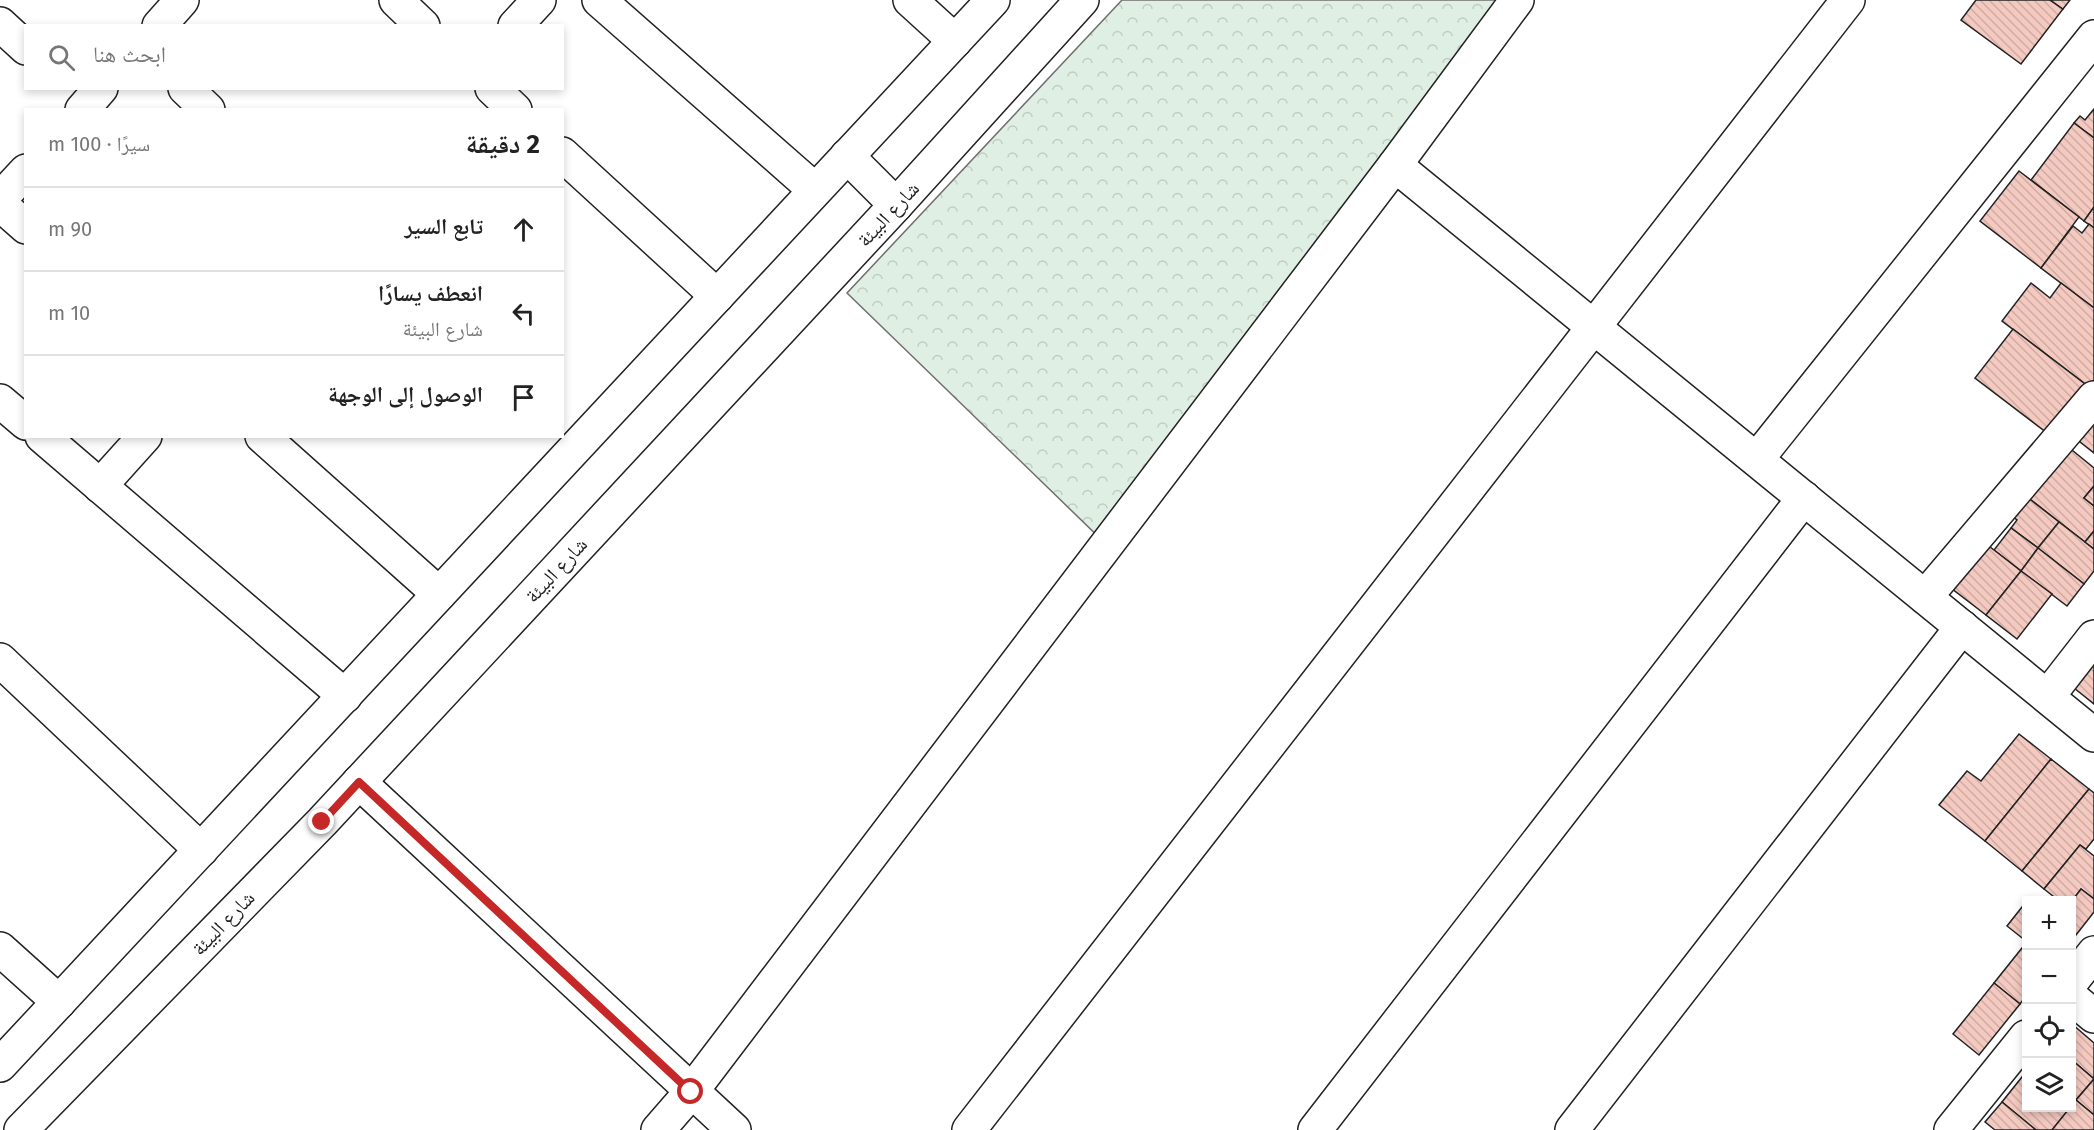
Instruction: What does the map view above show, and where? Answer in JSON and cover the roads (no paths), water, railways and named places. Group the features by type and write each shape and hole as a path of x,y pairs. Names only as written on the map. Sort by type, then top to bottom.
{"street":[{"path":"161,24 182,0"},
{"path":"396,0 421,24"},
{"path":"517,24 539,0"},
{"path":"599,0 815,190"},
{"path":"910,0 955,40"},
{"path":"0,1065 439,594 569,442 717,296 993,0"},
{"name":"شارع البيئة","path":"21,1130 359,782 896,206 1082,0"},
{"path":"658,1130 691,1092 1395,165 1517,0"},
{"path":"969,1130 1848,0"},
{"path":"0,24 24,46"},
{"path":"1757,459 2094,37"},
{"path":"187,90 206,108"},
{"path":"494,90 513,108"},
{"path":"564,156 717,296"},
{"path":"847,156 896,206"},
{"path":"1395,165 2094,735"},
{"path":"0,199 24,173"},
{"path":"0,204 24,224"},
{"path":"1925,597 2094,398"},
{"path":"0,401 24,421"},
{"path":"44,438 345,696"},
{"path":"100,486 143,438"},
{"path":"264,438 439,594"},
{"path":"1315,1130 1804,498"},
{"path":"1572,1130 1962,627"},
{"path":"2048,696 2094,638"},
{"path":"0,660 201,850"},
{"path":"359,782 734,1130"},
{"path":"0,949 59,1002"},
{"path":"2076,976 2094,953"},
{"path":"2076,1001 2094,1016"},
{"path":"1951,1130 2022,1042"}]}
